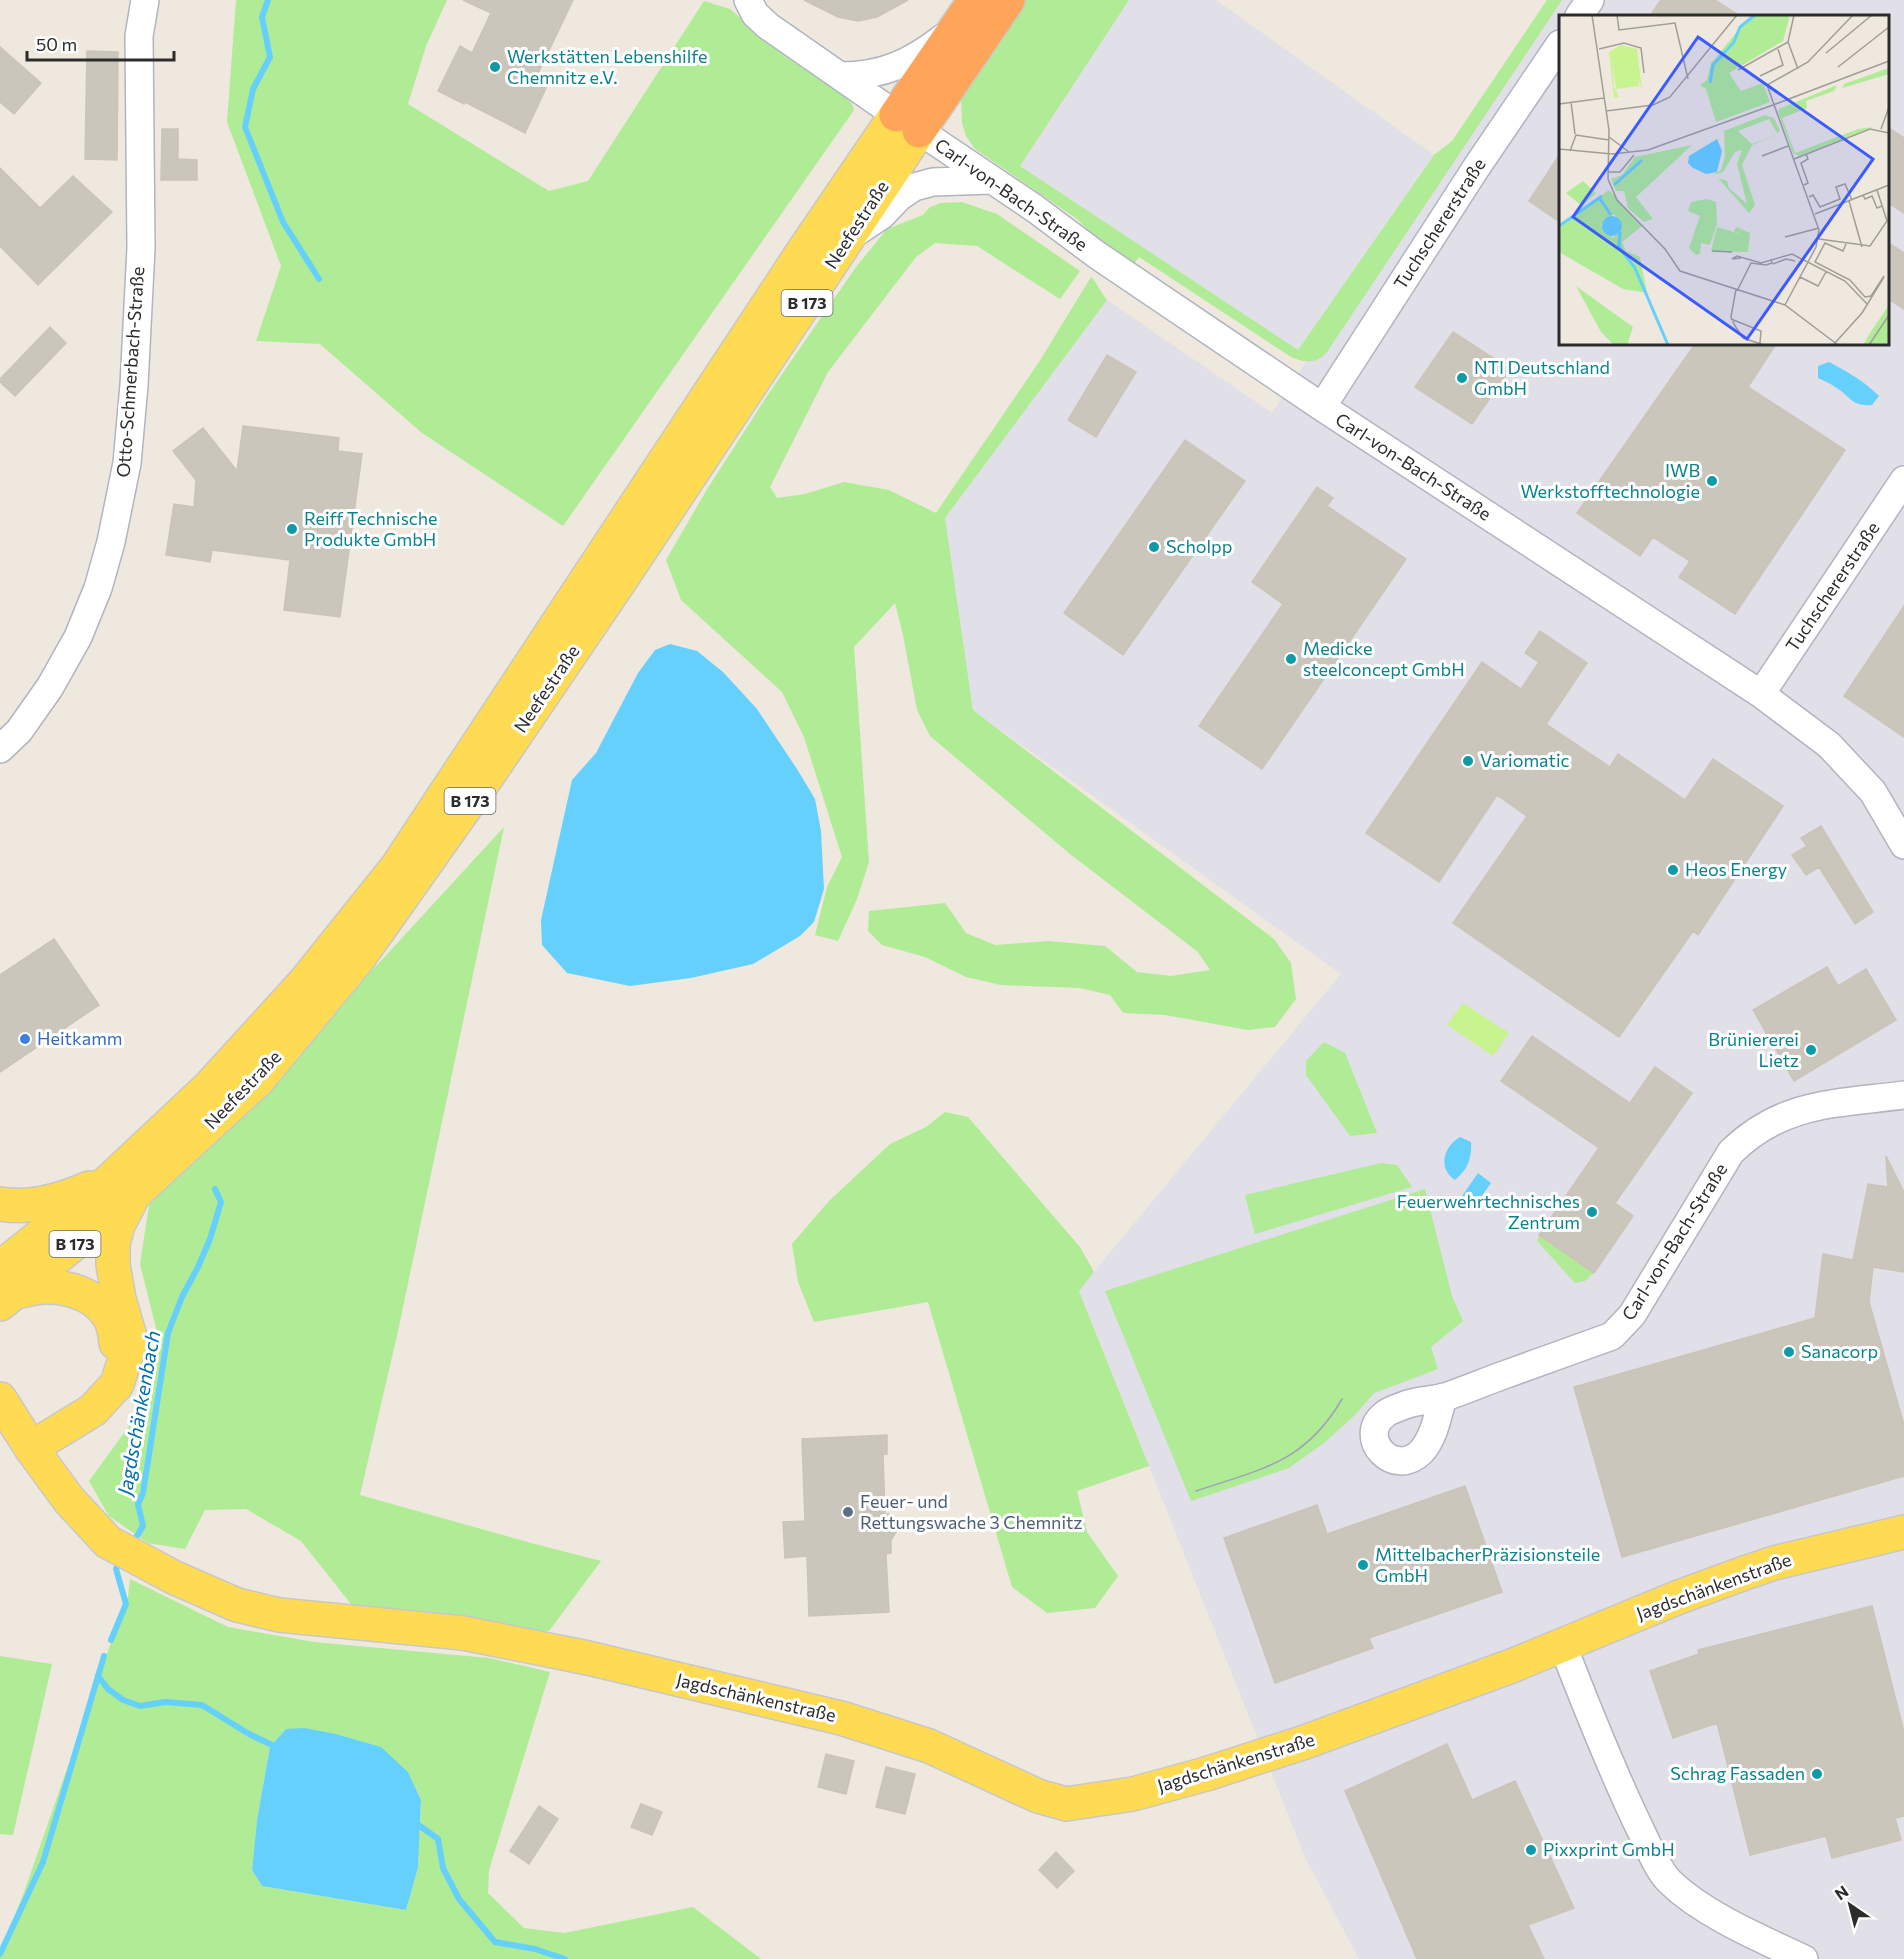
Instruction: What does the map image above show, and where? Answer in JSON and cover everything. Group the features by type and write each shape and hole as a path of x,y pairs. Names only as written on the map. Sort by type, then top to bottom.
{"highway":[{"name":"Neefestraße","path":"907,123 956,28 975,0"},
{"name":"Neefestraße","path":"907,123 1008,0"}],"main road":[{"name":"Neefestraße","path":"6,1288 121,1188 258,1080 358,959 511,742 851,236 907,123"},
{"name":"Neefestraße","path":"121,1188 304,983 397,867 795,263 907,123"},
{"path":"0,1204 17,1206 121,1188 118,1226 113,1244 113,1265 119,1299 131,1340 117,1384 93,1410 31,1448"},
{"path":"6,1288 63,1288 78,1291 93,1301 108,1315 114,1330 117,1384"},
{"name":"Jagdschänkenstraße","path":"0,1399 31,1448 69,1500 108,1542 200,1590 237,1605 279,1615 474,1635 588,1658 841,1718 929,1746 1038,1796 1066,1804 1133,1794 1206,1774 1370,1719 1563,1646 1679,1597 1765,1566 1904,1532"}],"street":[{"name":"Otto-Schmerbach-Straße","path":"0,749 19,731 50,687 78,637 98,588 111,542 127,463 134,385 141,248 139,36 145,0"},
{"name":"Carl-von-Bach-Straße","path":"748,0 755,14 768,26 1034,208 1097,255 1322,407 1761,694 1829,745 1873,792 1904,845"},
{"path":"1580,15 1590,0"},
{"path":"841,76 863,76 906,63 922,55 956,28"},
{"name":"Tuchschererstraße","path":"1322,407 1476,168 1559,45"},
{"path":"851,236 882,215 899,197 914,187 943,181 991,180"},
{"name":"Tuchschererstraße","path":"1761,694 1904,480"},
{"name":"Carl-von-Bach-Straße","path":"1443,1397 1612,1336 1632,1315 1731,1152 1749,1135 1772,1121 1796,1111 1904,1095"},
{"path":"1563,1646 1626,1799 1668,1880 1700,1905 1804,1959"}],"shaded area":[{"path":"1129,0 1216,0 1434,155 1298,351 1020,166"},
{"path":"1547,0 1904,0 1904,1959 1359,1959 1305,1857 1079,1290 1341,974 973,710 945,518 1107,300 1272,413"}],"green space":[{"path":"236,0 447,0 426,46 408,104 549,191 588,181 704,1 730,9 786,57 844,96 852,104 854,110 563,526 422,433 320,344 256,341 281,266 227,122"},
{"path":"1021,0 1129,0 1020,166 1298,350 1434,155 1452,141 1547,0 1562,0 1327,352 1319,359 1310,361 1291,357 1139,257 1132,267 1111,253 1077,219 975,149 966,136 962,123 961,97"},
{"path":"962,202 997,214 1080,271 1060,299 977,246 935,243 916,257 828,372 770,487 777,498 805,494 844,482 889,490 936,513 1039,362 1091,277 1093,279 1107,300 945,518 973,710 1274,939 1291,963 1296,999 1275,1027 1248,1030 1165,1015 1123,1013 1110,995 1080,988 1001,985 966,977 925,957 882,945 868,931 869,911 945,903 966,933 995,945 1048,941 1105,946 1137,972 1171,976 1210,970 1198,952 1070,854 930,736 917,710 895,603 854,647 869,862 857,899 838,941 815,935 827,887 842,857 804,737 782,692 681,600 666,560 706,491 767,396 856,267 887,229 923,215 930,207 941,203"},
{"path":"504,827 398,1331 360,1495 601,1561 549,1631 510,1632 358,1613 301,1541 246,1509 205,1510 185,1549 148,1543 109,1516 89,1481 148,1400 157,1332 140,1264 149,1205 276,1075"},
{"path":"1463,1003 1509,1033 1493,1056 1447,1025"},
{"path":"1324,1042 1345,1053 1377,1133 1350,1136 1306,1075 1306,1061"},
{"path":"945,1112 968,1117 1080,1247 1094,1272 1079,1291 1149,1466 1077,1491 1087,1532 1118,1576 1095,1608 1047,1613 1012,1587 928,1302 814,1322 798,1282 792,1244 828,1202 890,1144 926,1127"},
{"path":"1381,1163 1397,1165 1412,1187 1255,1234 1245,1195"},
{"path":"1425,1189 1452,1296 1463,1321 1431,1347 1438,1369 1374,1393 1355,1415 1324,1443 1289,1468 1191,1501 1105,1291"},
{"path":"1539,1235 1594,1272 1585,1281 1575,1283 1537,1241"},
{"path":"130,1579 228,1627 314,1642 489,1658 550,1672 489,1870 488,1893 524,1928 564,1933 693,1907 761,1959 0,1959 0,1951 23,1895 128,1597","holes":["286,1729 336,1734 380,1747 408,1772 421,1800 418,1868 406,1910 262,1886 252,1870 257,1820 270,1747"]},
{"path":"0,1656 52,1664 13,1835 0,1834"}],"water":[{"path":"1829,362 1855,377 1879,396 1872,405 1855,403 1840,390 1818,378 1818,366"},
{"path":"670,644 697,651 723,672 757,709 815,799 821,831 824,889 814,922 800,936 753,964 691,978 630,986 567,973 542,945 541,920 572,780 596,753 638,673 655,650"},
{"path":"1460,1137 1471,1142 1471,1153 1466,1167 1455,1180 1449,1175 1444,1163 1450,1146"},
{"path":"1478,1173 1491,1183 1473,1208 1460,1199"},
{"path":"304,1728 336,1734 381,1747 408,1772 421,1800 418,1868 406,1910 262,1886 252,1870 257,1820 270,1747 286,1729"}],"building":[{"name":"Werkstätten Lebenshilfe Chemnitz e.V.","path":"463,0 573,0 534,82 546,88 525,133 465,102 464,104 438,91 460,46 472,53 491,13"},
{"path":"804,0 908,0 877,17 858,21 838,17"},
{"path":"1661,0 1715,0 1738,15 1651,15"},
{"path":"0,47 41,83 14,114 0,102"},
{"path":"87,51 118,52 117,160 85,159"},
{"path":"1889,128 1904,138 1904,213 1889,203"},
{"path":"162,129 178,129 178,159 197,160 197,180 161,180"},
{"path":"1559,156 1559,221 1529,201"},
{"path":"0,168 40,208 73,176 112,212 38,285 0,246"},
{"path":"1889,243 1904,253 1904,309 1889,299"},
{"path":"50,327 66,343 15,396 0,382 0,379"},
{"name":"NTI Deutschland GmbH","path":"1453,332 1510,369 1472,424 1415,387"},
{"name":"IWB Werkstofftechnologie","path":"1694,345 1775,345 1748,387 1845,450 1735,614 1679,577 1690,561 1653,537 1640,556 1577,513"},
{"path":"1107,355 1136,372 1096,437 1068,420"},
{"name":"Reiff Technische Produkte GmbH","path":"243,426 339,438 338,451 362,454 340,617 284,610 290,560 212,550 210,562 166,555 174,504 194,507 196,480 173,451 203,428 237,471"},
{"name":"Scholpp","path":"1185,440 1245,481 1123,655 1064,613"},
{"name":"Medicke steelconcept GmbH","path":"1317,487 1333,498 1327,506 1406,559 1262,769 1199,726 1283,604 1252,582"},
{"path":"1904,606 1904,737 1844,696"},
{"path":"1540,631 1587,663 1546,724 1610,767 1618,754 1685,800 1713,759 1783,806 1698,935 1693,931 1619,1037 1453,923 1527,816 1497,795 1439,882 1366,833 1482,662 1521,689 1539,662 1525,653"},
{"path":"1821,826 1873,912 1855,924 1819,867 1806,875 1792,855 1807,846 1801,838"},
{"name":"Heitkamm","path":"54,939 99,1005 0,1072 0,975"},
{"name":"Brüniererei Lietz","path":"1827,967 1838,986 1866,969 1896,1020 1794,1081 1753,1010"},
{"path":"1532,1036 1630,1103 1655,1067 1692,1093 1615,1203 1633,1216 1594,1273 1539,1235 1599,1148 1501,1081"},
{"name":"Sanacorp","path":"1886,1156 1904,1192 1904,1272 1873,1267 1869,1302 1904,1425 1904,1476 1622,1557 1574,1387 1815,1318 1823,1254 1853,1260 1868,1184 1888,1187"},
{"path":"887,1435 887,1454 883,1454 885,1514 889,1514 890,1525 896,1532 891,1540 891,1553 886,1554 889,1612 809,1616 807,1556 785,1558 783,1522 805,1521 802,1439"},
{"name":"MittelbacherPräzisionsteile GmbH","path":"1465,1486 1502,1592 1369,1638 1373,1648 1275,1683 1224,1538 1317,1505 1327,1534"},
{"name":"Schrag Fassaden","path":"1872,1606 1904,1732 1904,1816 1895,1818 1901,1840 1832,1858 1826,1836 1750,1855 1717,1723 1673,1738 1650,1671 1699,1654 1698,1650"},
{"path":"1447,1744 1472,1800 1515,1781 1574,1908 1528,1925 1544,1959 1417,1959 1345,1791"},
{"path":"826,1754 854,1761 846,1794 818,1787"},
{"path":"886,1767 915,1774 905,1814 876,1807"},
{"path":"641,1804 662,1812 652,1835 631,1827"},
{"path":"539,1806 558,1819 529,1864 510,1851"},
{"path":"1056,1852 1074,1871 1057,1888 1039,1870"}],"waterway":[{"name":"Jagdschänkenbach","path":"268,0 262,17 270,57 253,89 245,127 283,222 319,279"},
{"name":"Jagdschänkenbach","path":"132,1544 143,1526 138,1504 143,1493 168,1333 182,1297 210,1239 221,1202 215,1189"},
{"name":"Jagdschänkenbach","path":"111,1640 126,1604 116,1569 121,1560"},
{"name":"Jagdschänkenbach","path":"0,1954 43,1862 104,1656"},
{"path":"98,1676 108,1689 123,1700 140,1706 165,1702 202,1705 249,1734 272,1745"},
{"path":"420,1826 438,1839 443,1868 459,1899 495,1942 535,1949 565,1959"}],"tram line":[{"path":"1196,1491 1280,1461 1313,1437 1342,1399"}],"place":[{"name":"Werkstätten Lebenshilfe Chemnitz e.V.","path":"495,67"},
{"name":"NTI Deutschland GmbH","path":"1462,378"},
{"name":"IWB Werkstofftechnologie","path":"1712,481"},
{"name":"Reiff Technische Produkte GmbH","path":"292,529"},
{"name":"Scholpp","path":"1154,547"},
{"name":"Medicke steelconcept GmbH","path":"1291,659"},
{"name":"Variomatic","path":"1468,761"},
{"name":"Heos Energy","path":"1673,870"},
{"name":"Heitkamm","path":"25,1039"},
{"name":"Brüniererei Lietz","path":"1811,1050"},
{"name":"Feuerwehrtechnisches Zentrum","path":"1592,1212"},
{"name":"Sanacorp","path":"1789,1352"},
{"name":"Feuer- und Rettungswache 3 Chemnitz","path":"848,1512"},
{"name":"MittelbacherPräzisionsteile GmbH","path":"1363,1565"},
{"name":"Schrag Fassaden","path":"1817,1774"},
{"name":"Pixxprint GmbH","path":"1531,1850"}]}
